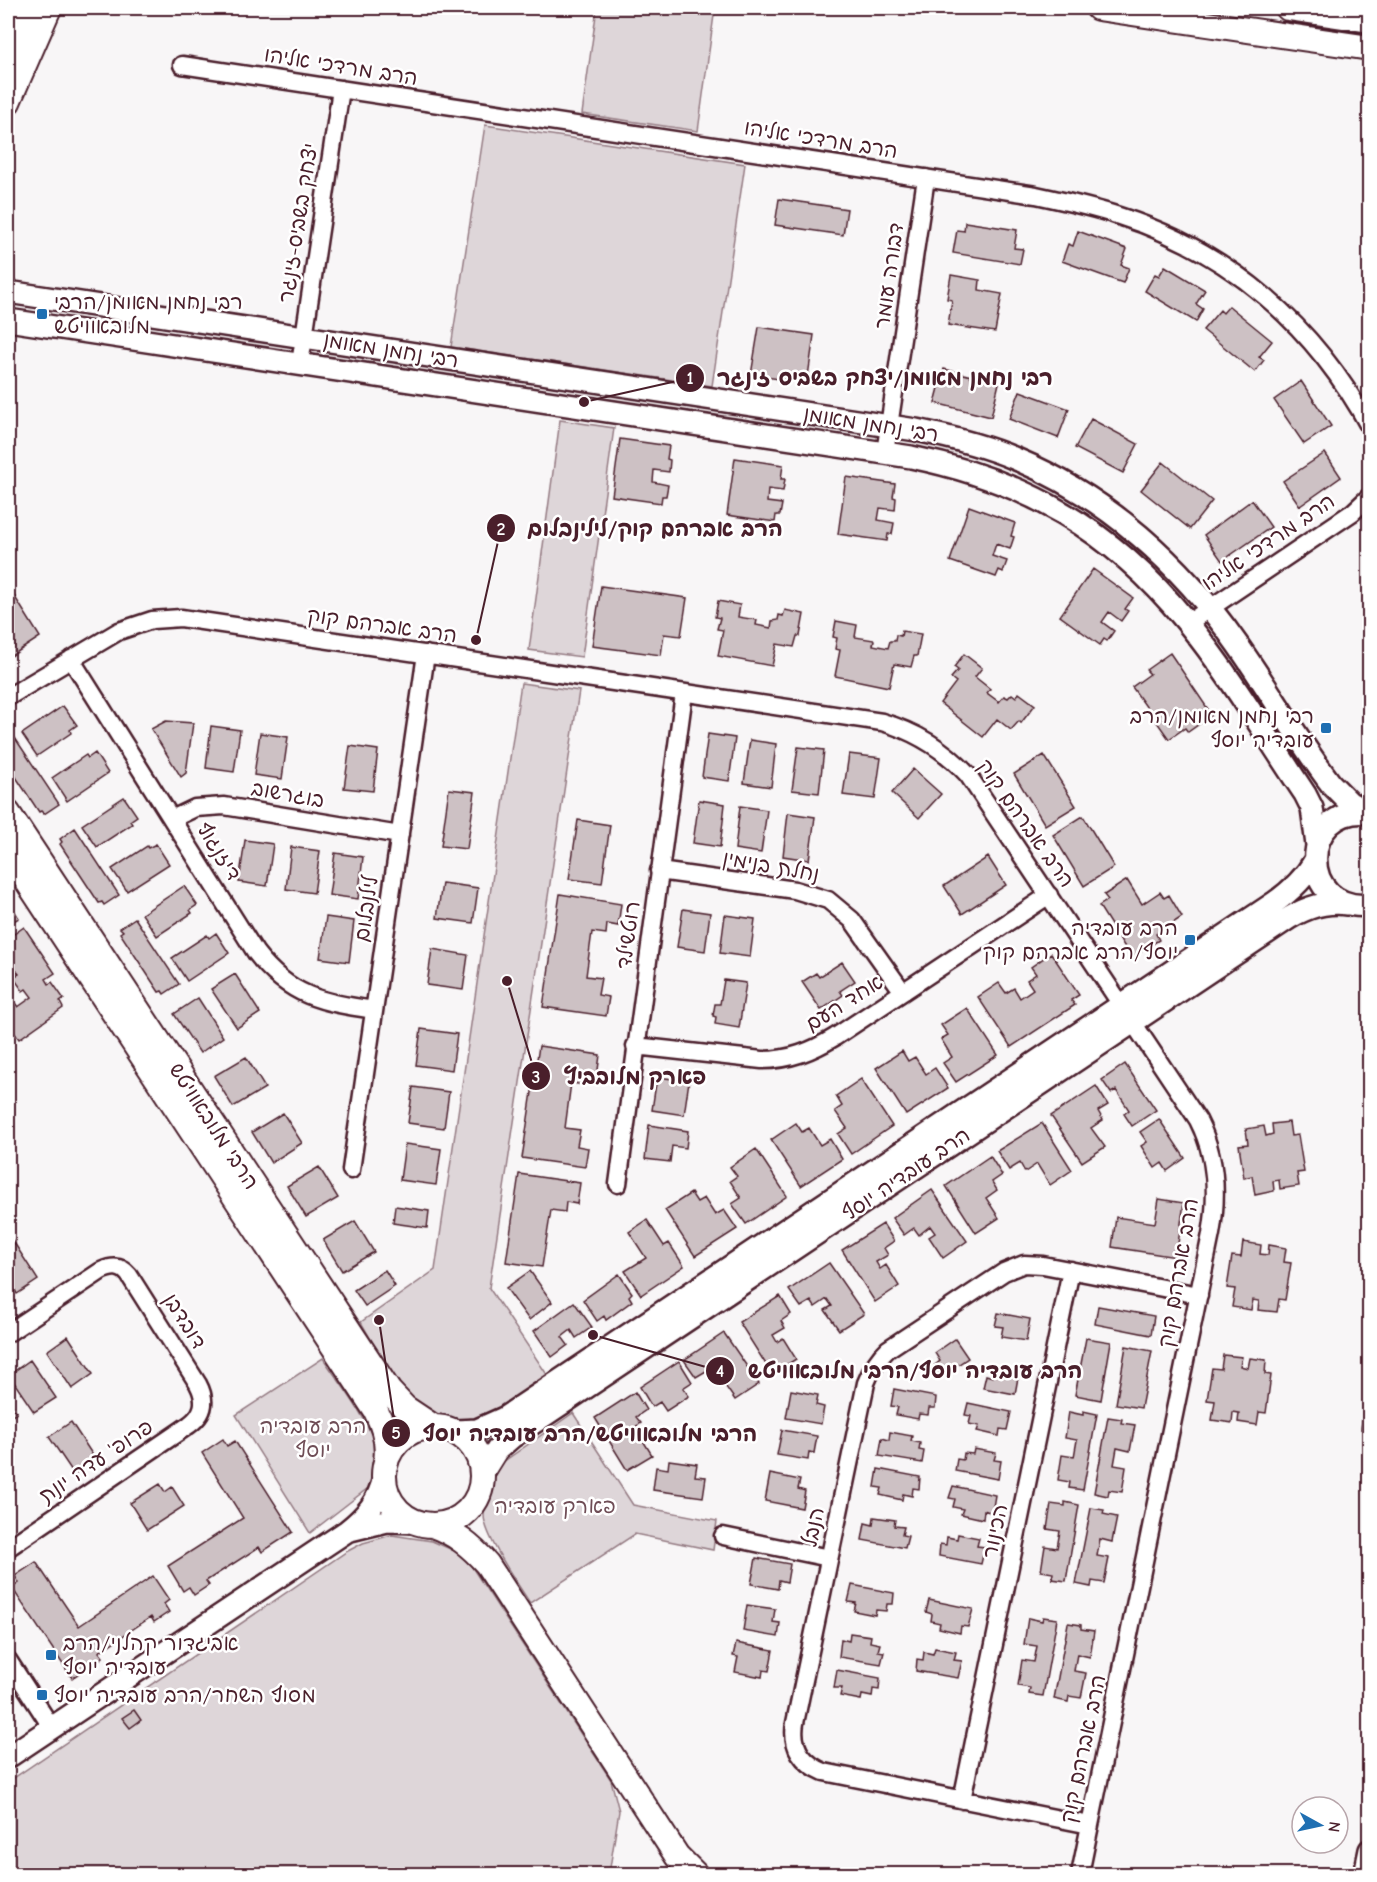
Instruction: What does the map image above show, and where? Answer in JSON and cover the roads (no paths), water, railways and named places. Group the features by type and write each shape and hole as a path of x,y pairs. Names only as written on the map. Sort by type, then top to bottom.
{"main road":[{"path":"8,50 26,8"},
{"path":"8,102 49,8"},
{"path":"1098,8 1370,48"},
{"path":"1287,8 1370,20"},
{"name":"הרבי מלובאוויטש","path":"8,813 388,1391 405,1408 443,1429"},
{"name":"הרבי מלובאוויטש","path":"8,852 376,1411 386,1437 385,1469"},
{"path":"487,1564 478,1529 479,1459 474,1448 466,1438 443,1429 417,1429 404,1436 393,1447 385,1469 386,1490 394,1505 403,1515 452,1533 463,1540 487,1564 677,1856 695,1875"},
{"path":"424,1523 444,1524 460,1517 470,1508 480,1486"}],"street":[{"name":"הרב מרדכי אליהו","path":"182,65 1036,195 1122,216 1161,231 1198,250 1265,295 1322,353 1346,387 1370,428"},
{"name":"יצחק בשביס-זינגר","path":"300,364 341,89"},
{"name":"דבורה עומר","path":"885,453 926,178"},
{"name":"רבי נחמן מאומן","path":"8,292 890,426 983,446 1024,462 1082,492 1146,540 1177,570 1210,608 1237,644 1330,784 1350,802 1369,812"},
{"name":"רבי נחמן מאומן","path":"8,320 885,453 943,463 1006,483 1068,515 1098,536 1128,560 1188,623 1215,659 1305,794 1314,815 1317,873 1326,890 1336,898 1362,906"},
{"name":"הרב מרדכי אליהו","path":"1188,623 1353,512 1370,496"},
{"name":"הרב אברהם קוק","path":"8,697 127,627 152,620 192,619 882,722 905,729 925,739 948,755 968,775 1198,1120 1212,1156 1215,1181 1215,1208 1199,1295 1080,1875"},
{"name":"לילנבלום","path":"351,1170 426,654"},
{"name":"דיזנגוף","path":"71,659 256,953 289,986 312,997 374,1010"},
{"name":"רוטשילד","path":"618,1184 684,693"},
{"name":"בוגרשוב","path":"172,819 195,808 224,806 400,835"},
{"name":"הרב עובדיה יוסף","path":"480,1486 497,1450 512,1437 1127,1013 1281,898 1305,875 1322,833 1336,819 1355,812 1369,812"},
{"name":"נחלת בנימין","path":"659,871 795,890 828,900 852,920 903,992"},
{"name":"אחד העם","path":"635,1046 752,1059 790,1058 807,1052 825,1043 1049,896"},
{"name":"הרב עובדיה יוסף","path":"443,1429 472,1431 499,1420 1127,1013 1289,917 1320,905 1337,902 1362,906"},
{"name":"הנבל","path":"1090,1826 824,1772 806,1762 798,1751 793,1731 866,1383 880,1357 888,1349 1012,1268 1033,1264 1199,1295"},
{"name":"דובדבן","path":"8,1333 101,1271 116,1267 123,1269 192,1375 202,1394 203,1406"},
{"name":"הכינור","path":"962,1800 1071,1270"},
{"name":"פרופ' עדה יונת","path":"8,1548 189,1425 197,1418 203,1406"},
{"path":"8,1757 347,1531 374,1504 380,1492 385,1469"},
{"path":"347,1531 387,1521 424,1523"},
{"path":"723,1536 829,1558"},
{"path":"8,1660 52,1728"},
{"path":"1365,1875 1370,1850"}],"place":[{"name":"רבי נחמן מאומן/הרבי מלובאוויטש","path":"42,314"},
{"name":"רבי נחמן מאומן/יצחק בשביס זינגר","path":"584,402"},
{"name":"הרב אברהם קוק/לילינבלום","path":"476,640"},
{"name":"רבי נחמן מאומן/הרב עובדיה יוסף","path":"1326,728"},
{"name":"הרב עובדיה יוסף/הרב אברהם קוק","path":"1190,940"},
{"name":"פארק מלובביץ","path":"507,981"},
{"name":"הרבי מלובאוויטש/הרב עובדיה יוסף","path":"379,1320"},
{"name":"הרב עובדיה יוסף/הרבי מלובאוויטש","path":"593,1335"},
{"name":"אביגדור קהלני/הרב עובדיה יוסף","path":"51,1655"},
{"name":"מסוף השחר/הרב עובדיה יוסף","path":"42,1695"}],"park label":[{"name":"פארק עובדיה","path":"555,1506"}]}
